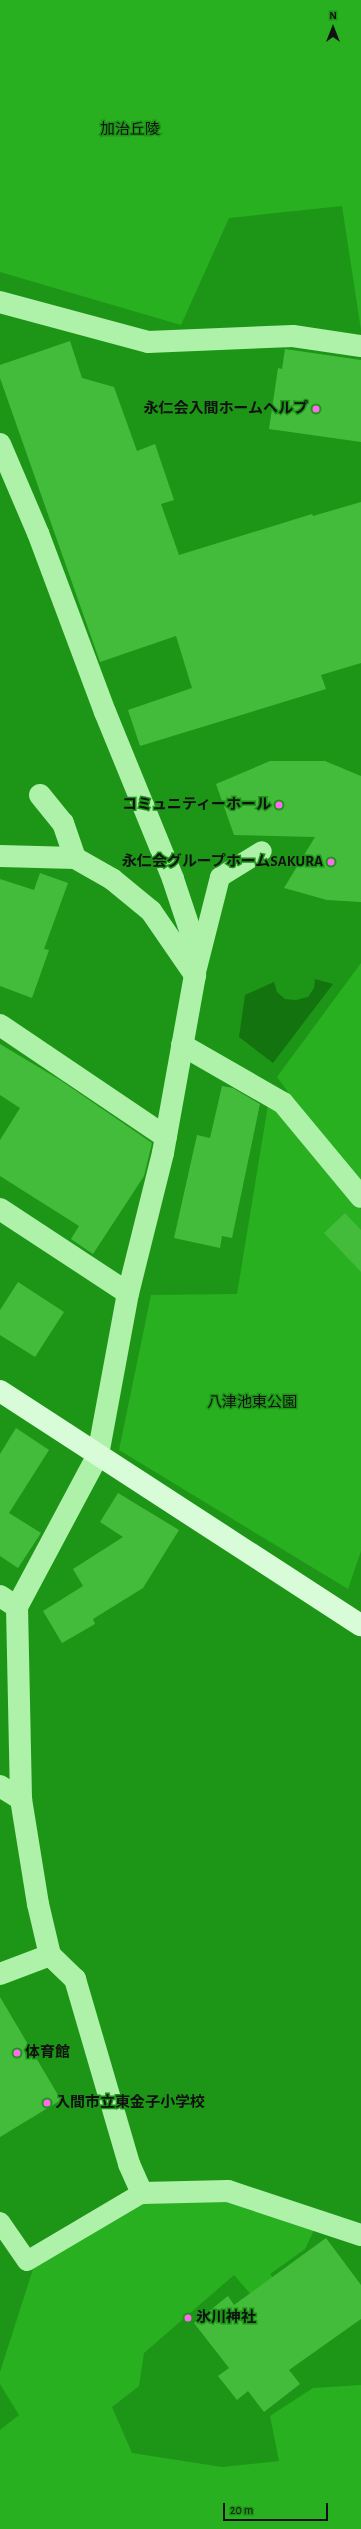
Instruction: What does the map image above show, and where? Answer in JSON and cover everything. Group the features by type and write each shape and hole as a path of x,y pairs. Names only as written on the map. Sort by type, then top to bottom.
{"street":[{"path":"0,302 148,342 293,336 361,346"},
{"path":"0,444 38,533 105,712 173,879 190,930 195,975 166,1137 128,1293 98,1455 9,1602 21,1799 38,1904 50,1955 75,1979 129,2164 142,2193 228,2191 361,2235"},
{"path":"40,795 63,823 75,858"},
{"path":"0,856 75,858 112,879 151,911 195,975"},
{"path":"0,1025 166,1137"},
{"path":"182,1045 283,1103 361,1197"},
{"path":"0,1209 128,1293"},
{"path":"0,1391 361,1625"},
{"path":"0,1786 21,1799"},
{"path":"4,1968 50,1955"}],"lane":[{"path":"195,975 220,877 262,851"},
{"path":"0,2222 27,2261 142,2193"}],"green space":[{"name":"加治丘陵","path":"0,0 361,0 361,330 342,206 229,218 181,325 0,272"},
{"path":"361,963 361,1192 277,1077"},
{"name":"八津池東公園","path":"268,1105 279,1109 361,1209 361,1551 348,1589 119,1450 151,1295 237,1294"},
{"path":"223,2193 316,2226 305,2249 270,2274 295,2309 261,2306 234,2275 144,2353 139,2386 112,2407 132,2453 222,2467 279,2461 270,2416 313,2388 361,2385 361,2529 0,2529 0,2430 19,2415 0,2384 0,2372 35,2263 146,2198"}],"shaded area":[{"path":"315,979 333,984 273,1063 239,1037 245,995 274,982 277,992 285,999 296,1000 308,997 314,988"}],"building":[{"path":"70,341 82,378 114,387 137,451 155,444 174,500 161,504 179,555 312,514 313,516 361,502 361,663 321,675 326,689 140,746 128,710 192,688 176,636 100,662 0,378 0,365"},
{"name":"永仁会入間ホームヘルプ","path":"285,349 361,360 361,442 269,429 278,368 282,369"},
{"path":"270,761 325,761 361,776 361,902 327,900 284,888 315,837 234,835 216,784"},
{"path":"40,873 68,883 44,949 49,950 32,998 0,986 0,879 34,890"},
{"path":"0,1044 60,1080 152,1143 144,1176 93,1254 71,1239 79,1226 0,1176 0,1140 20,1108 0,1095"},
{"path":"222,1086 233,1088 260,1104 232,1238 222,1236 220,1248 174,1238 197,1135 210,1138"},
{"path":"345,1213 361,1230 361,1272 324,1233"},
{"path":"18,1282 64,1312 35,1357 0,1335 0,1310"},
{"path":"16,1428 49,1450 9,1513 41,1533 18,1568 0,1556 0,1454"},
{"path":"118,1493 179,1530 143,1588 93,1619 95,1624 62,1643 43,1611 83,1586 73,1569 123,1537 100,1522"},
{"name":"体育館","path":"0,1997 61,2100 0,2137"},
{"path":"326,2238 361,2285 361,2319 289,2370 300,2384 264,2412 248,2391 237,2400 218,2376 229,2368 194,2323 228,2296 234,2305"}],"place":[{"name":"永仁会入間ホームヘルプ","path":"316,409"},
{"name":"コミュニティーホール","path":"279,805"},
{"name":"永仁会グループホームSAKURA","path":"331,862"},
{"name":"体育館","path":"17,2053"},
{"name":"入間市立東金子小学校","path":"47,2103"},
{"name":"氷川神社","path":"188,2318"}]}
